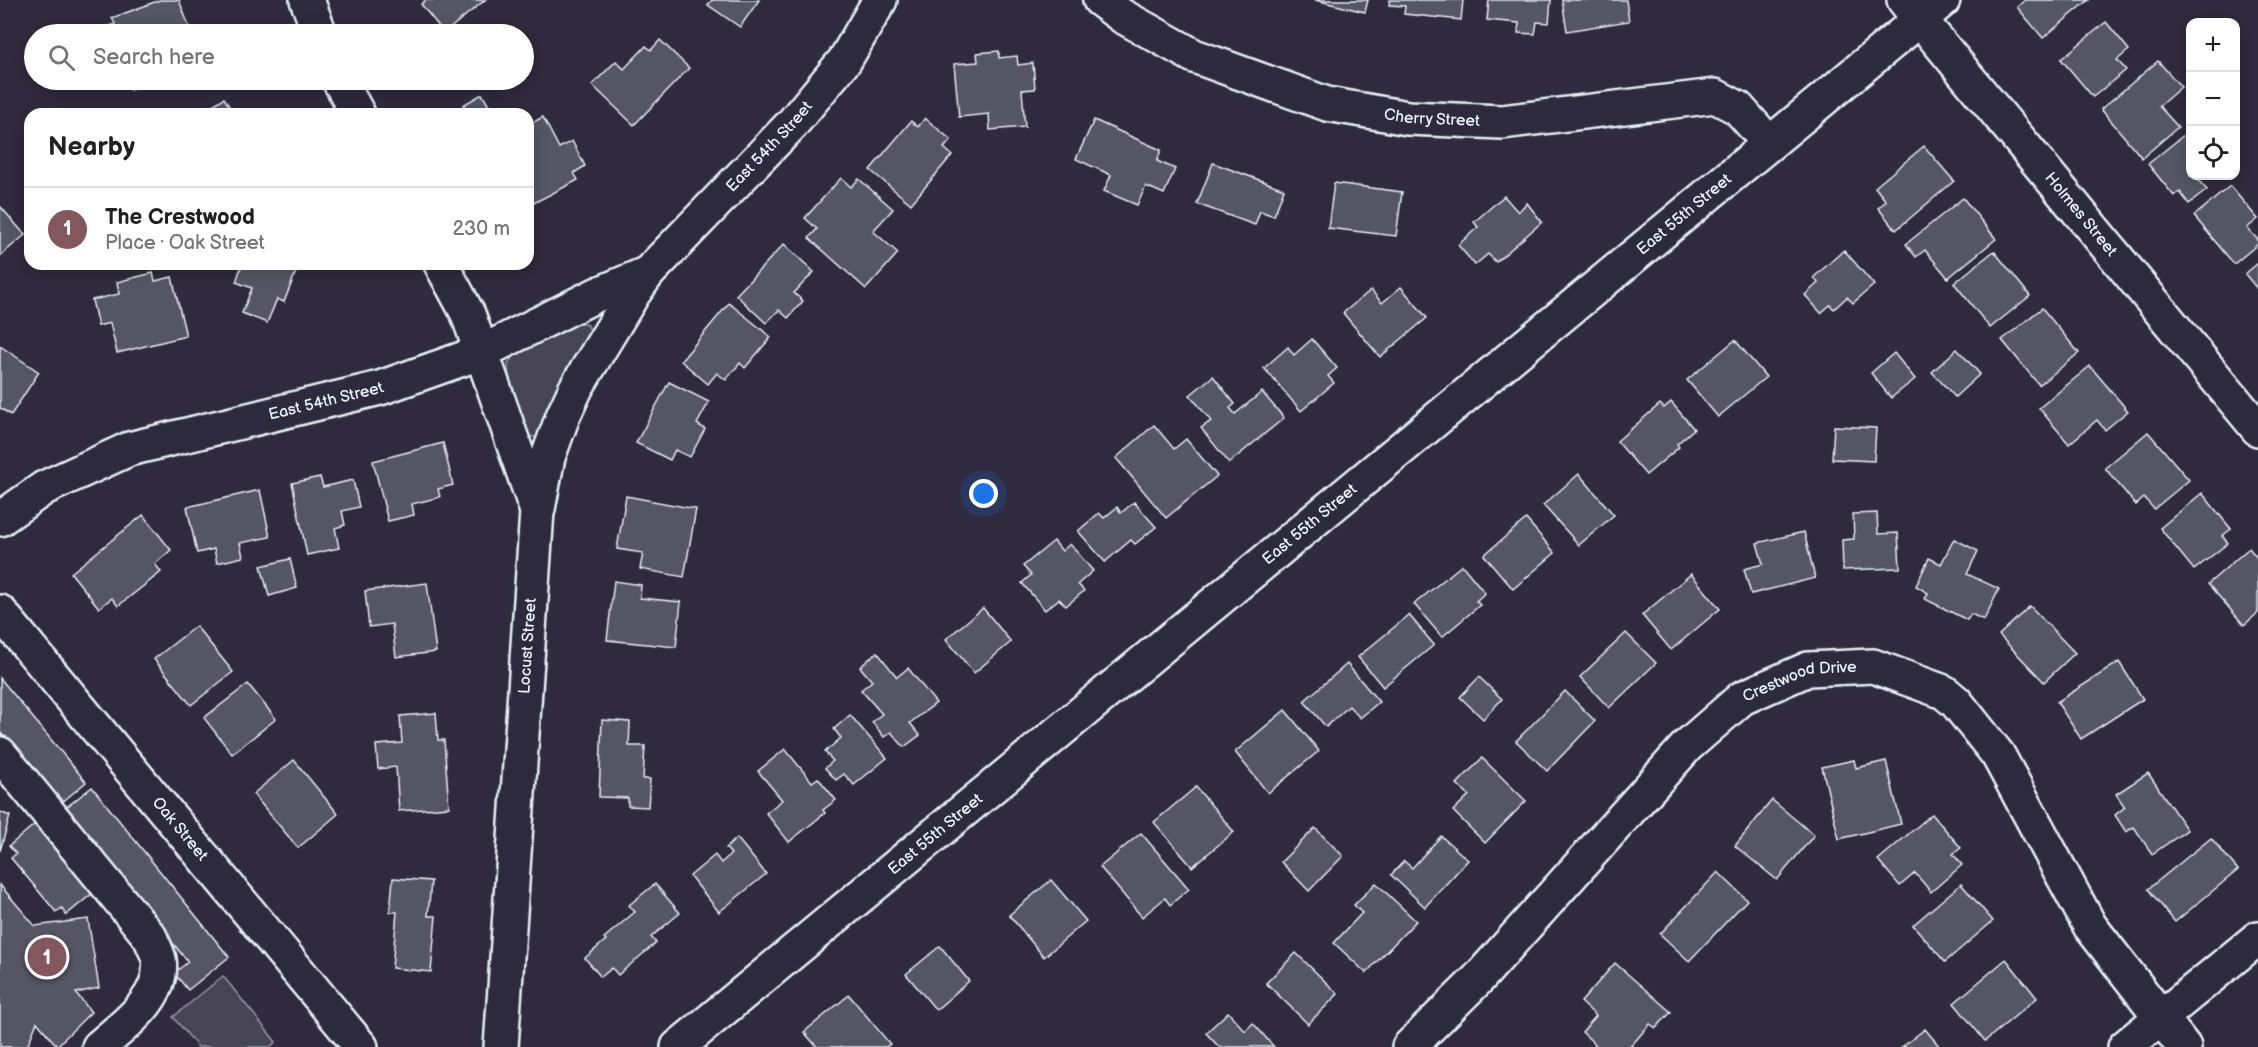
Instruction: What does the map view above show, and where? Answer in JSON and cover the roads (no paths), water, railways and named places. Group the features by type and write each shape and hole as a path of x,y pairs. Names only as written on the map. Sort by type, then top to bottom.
{"street":[{"path":"307,0 316,24"},
{"name":"Cherry Street","path":"1100,0 1122,16 1194,56 1327,104 1408,118 1502,122 1715,96 1738,108 1769,143"},
{"name":"East 54th Street","path":"537,511 548,457 563,416 576,388 633,294 648,273 792,124 845,60 886,3"},
{"name":"East 55th Street","path":"678,1047 1769,143 1922,6"},
{"name":"Holmes Street","path":"1922,6 2258,429"},
{"path":"345,90 355,108"},
{"name":"Locust Street","path":"444,270 468,314 537,511 501,1047"},
{"name":"East 54th Street","path":"0,519 44,488 129,449 380,388 482,352 596,295 648,273"},
{"name":"Oak Street","path":"0,612 361,1047"},
{"name":"Crestwood Drive","path":"1409,1047 1478,979 1688,746 1742,698 1808,669 1873,666 1944,692 1956,702 1998,755 2090,926 2184,1047"},
{"path":"0,754 150,937 159,959 156,986 138,1012 99,1047"},
{"path":"2125,1047 2258,938"}],"place":[{"name":"The Crestwood","path":"47,957"}]}
